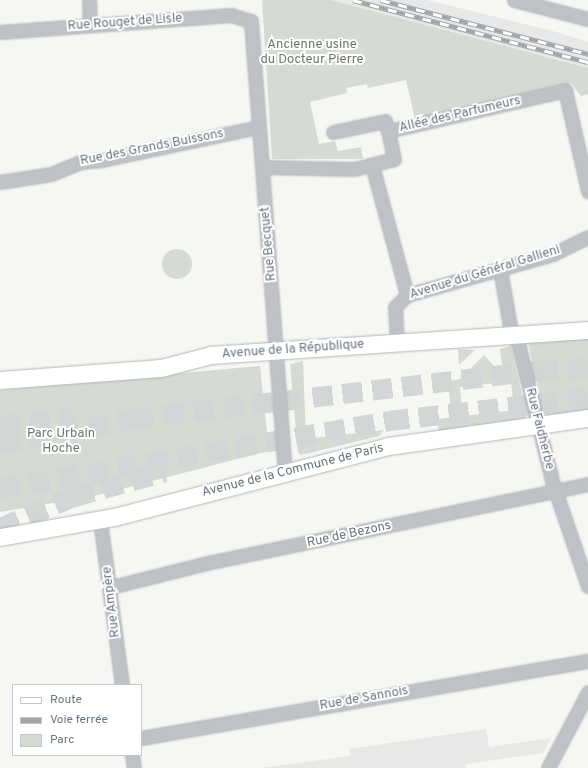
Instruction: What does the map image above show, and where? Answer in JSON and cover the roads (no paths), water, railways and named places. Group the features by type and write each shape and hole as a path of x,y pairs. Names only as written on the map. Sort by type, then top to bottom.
{"main road":[{"name":"Avenue de la République","path":"0,380 161,368 211,355 588,330"},
{"name":"Avenue de la Commune de Paris","path":"0,537 100,520 285,471 426,439 539,426 588,418"}],"street":[{"path":"89,0 90,26"},
{"path":"514,0 588,19"},
{"name":"Rue Rouget de Lisle","path":"0,32 231,16 249,19"},
{"name":"Rue Becquet","path":"249,19 254,30 259,127 285,471"},
{"name":"Allée des Parfumeurs","path":"262,167 354,169 372,165 394,159 388,131 565,90 588,191"},
{"path":"333,132 385,121 388,131"},
{"name":"Rue des Grands Buissons","path":"0,182 51,174 80,162 102,160 259,127"},
{"path":"372,165 407,295"},
{"name":"Avenue du Général Gallieni","path":"397,343 395,307 407,295 554,254 588,237"},
{"name":"Rue Faidherbe","path":"500,269 510,326 514,334 556,491 588,586"},
{"name":"Rue de Bezons","path":"111,587 207,563 588,484"},
{"name":"Rue Ampère","path":"100,520 111,587 122,684"},
{"name":"Rue de Sannois","path":"142,738 588,661"},
{"path":"548,768 588,692"},
{"path":"132,756 134,768"}],"tunnel":[{"path":"0,445 134,419 538,371 588,368"},
{"path":"0,489 389,421 588,398"},
{"path":"0,425 74,419"},
{"path":"0,528 74,497 165,472"}],"railway":[{"path":"353,0 588,62"},
{"path":"381,0 588,54"}],"park label":[{"name":"Ancienne usine du Docteur Pierre","path":"312,54"},
{"name":"Parc Urbain Hoche","path":"61,442"}]}
